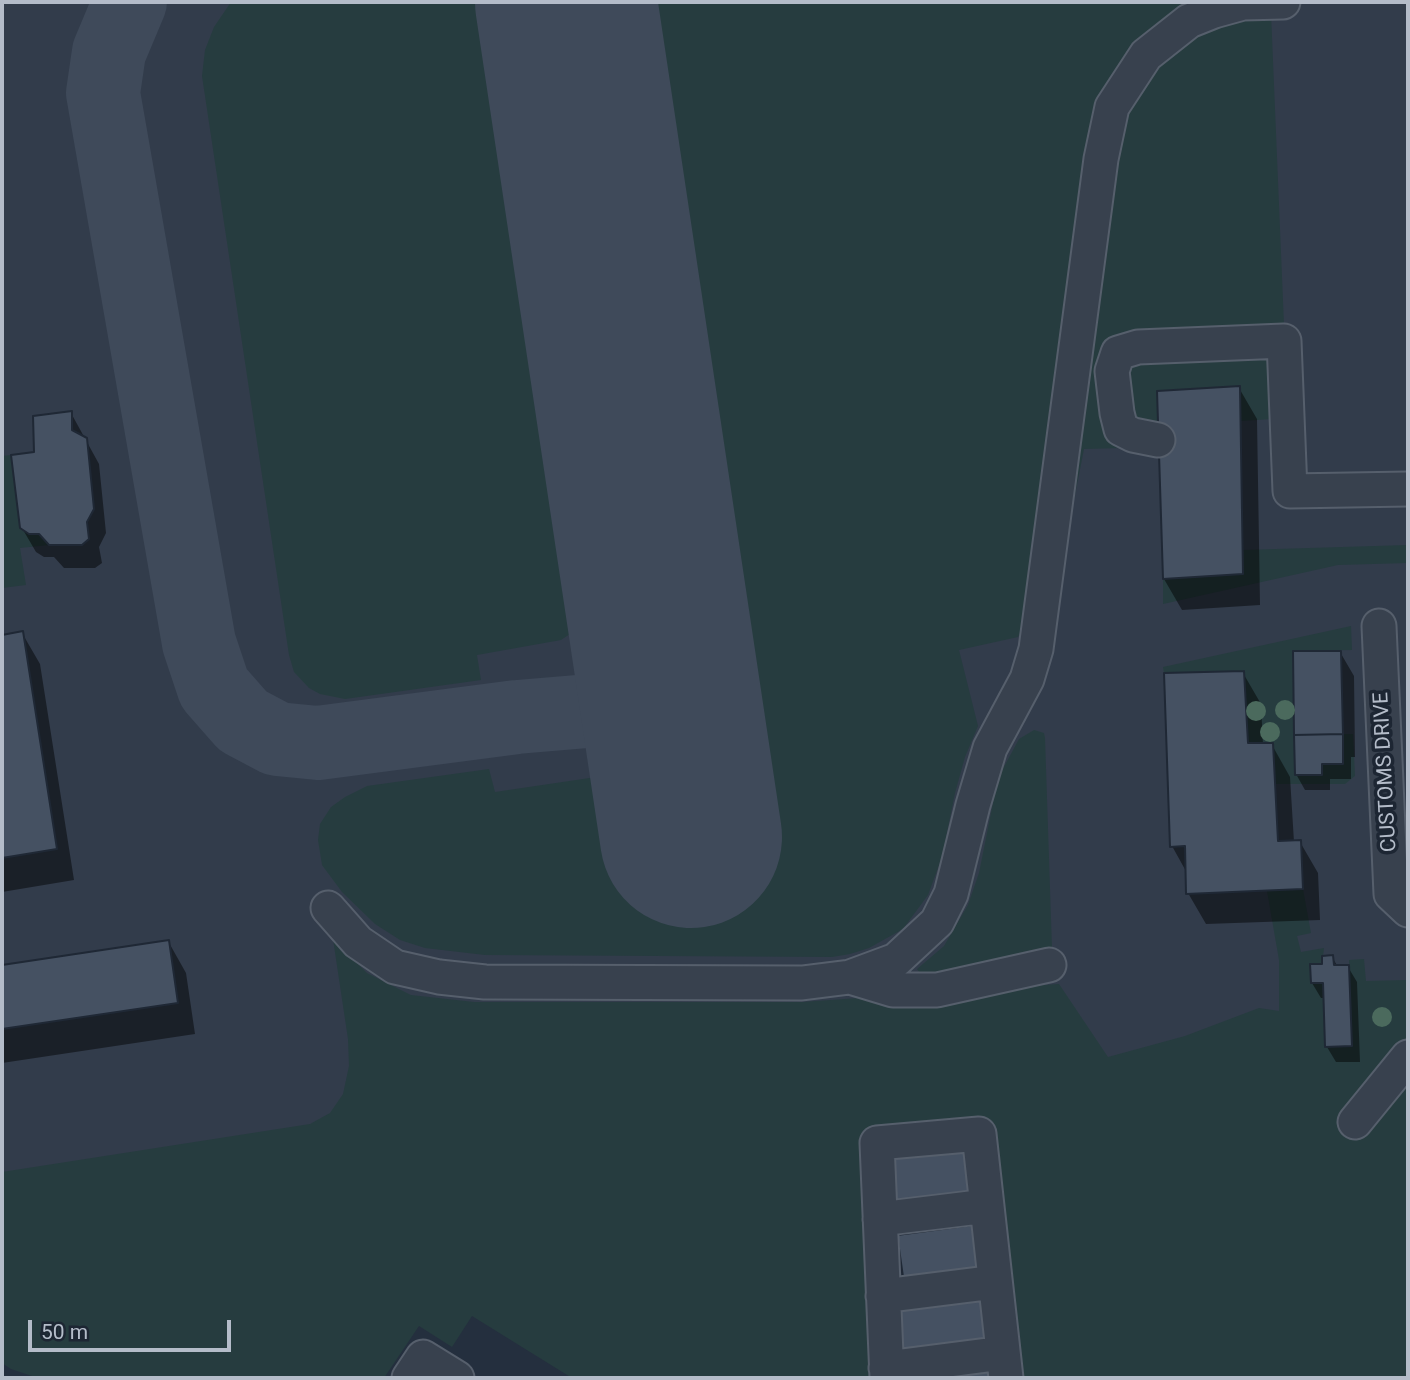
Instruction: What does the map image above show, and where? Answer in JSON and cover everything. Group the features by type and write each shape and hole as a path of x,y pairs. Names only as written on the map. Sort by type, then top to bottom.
{"lane":[{"path":"328,908 358,942 395,967 485,982 802,983 850,977 896,960 937,922 951,894 990,748 1027,679 1036,649 1101,159 1112,107 1146,55 1189,21 1243,3 1283,2"},
{"path":"1158,440 1133,435 1121,429 1112,372 1118,354 1138,347 1284,341 1290,491 1408,489"},
{"name":"CUSTOMS DRIVE","path":"1379,626 1391,894 1408,910"},
{"path":"850,977 893,990 937,990 1049,965"},
{"path":"1355,1122 1408,1056"},
{"path":"979,1134 1004,1366 887,1373 880,1219 877,1143 979,1134"},
{"path":"880,1219 987,1206"},
{"path":"883,1296 995,1282"},
{"path":"409,1378 423,1357 457,1378"}],"shaded area":[{"path":"2,2 1408,2 1408,1370 986,1122 2,1260"}],"green space":[{"path":"231,2 492,2 583,587 583,603 573,632 561,640 477,655 481,680 345,699 320,694 309,688 294,672 289,655 202,76 205,50 214,27"},
{"path":"644,2 1198,2 1139,45 1119,65 1106,86 1096,111 1088,137 1027,618 1018,637 959,650 978,726 965,757 955,793 942,857 928,895 903,929 869,948 850,954 832,957 485,955 425,948 400,940 375,924 342,892 322,865 318,840 320,824 331,807 345,797 367,786 489,769 495,792 610,775 619,849 760,826 640,13"},
{"path":"1271,13 1284,325 1121,336 1122,448 1084,449 1070,520 1119,130 1151,69 1214,22"},
{"path":"1285,355 1288,418 1241,421 1240,386 1157,391 1158,428 1131,420 1126,373 1131,363"},
{"path":"11,455 20,528 29,534 39,534 49,545 20,548 26,585 2,588 2,456"},
{"path":"1408,545 1408,563 1338,565 1163,604 1163,579 1243,574 1243,550"},
{"path":"1351,626 1352,650 1293,651 1295,774 1322,774 1322,764 1343,734 1353,734 1355,776 1345,784 1275,784 1273,744 1248,743 1164,673 1163,667"},
{"path":"1034,730 1044,733 1045,738 1052,949 947,980 923,977 917,969 944,946 968,905 979,873 998,778 1019,739"},
{"path":"1303,889 1311,933 1297,936 1301,952 1324,948 1322,964 1310,965 1311,983 1323,983 1326,1047 1352,1046 1349,960 1364,959 1366,981 1408,980 1408,1038 1383,1070 1399,1084 1408,1083 1408,1378 1016,1378 986,1123 867,1130 877,1378 572,1378 472,1316 452,1347 419,1326 384,1378 38,1378 2,1363 2,1172 310,1124 330,1113 343,1094 349,1066 348,1039 333,939 367,973 411,995 474,1002 802,1002 1059,984 1108,1057 1185,1036 1259,1008 1279,1011 1279,960 1267,891"}],"building":[{"path":"1240,386 1243,574 1163,579 1157,391"},
{"path":"72,411 72,430 87,438 94,509 87,522 89,539 82,545 49,545 39,534 29,534 20,528 11,455 34,452 33,416"},
{"path":"23,631 57,849 2,858 2,635"},
{"path":"1293,651 1341,651 1343,734 1294,735"},
{"path":"1244,671 1248,743 1273,743 1278,841 1301,840 1303,889 1186,894 1185,846 1170,847 1164,673"},
{"path":"1343,734 1343,764 1322,764 1322,775 1295,775 1294,735"},
{"path":"169,940 178,1003 2,1029 2,965"},
{"path":"1333,955 1334,965 1349,965 1352,1046 1325,1047 1323,983 1311,983 1310,964 1322,964 1322,956"},
{"path":"966,1150 971,1198 895,1207 889,1159"},
{"path":"972,1225 979,1275 904,1284 897,1235"},
{"path":"982,1298 989,1348 901,1360 894,1310"},
{"path":"993,1371 994,1378 938,1378"}],"taxiway":[{"path":"130,2 109,52 103,93 199,643 214,688 243,721 277,739 318,743 517,717 600,710 629,691 649,661 655,620 650,563"},
{"path":"562,2 575,59"}],"runway":[{"path":"566,2 691,837"}]}
